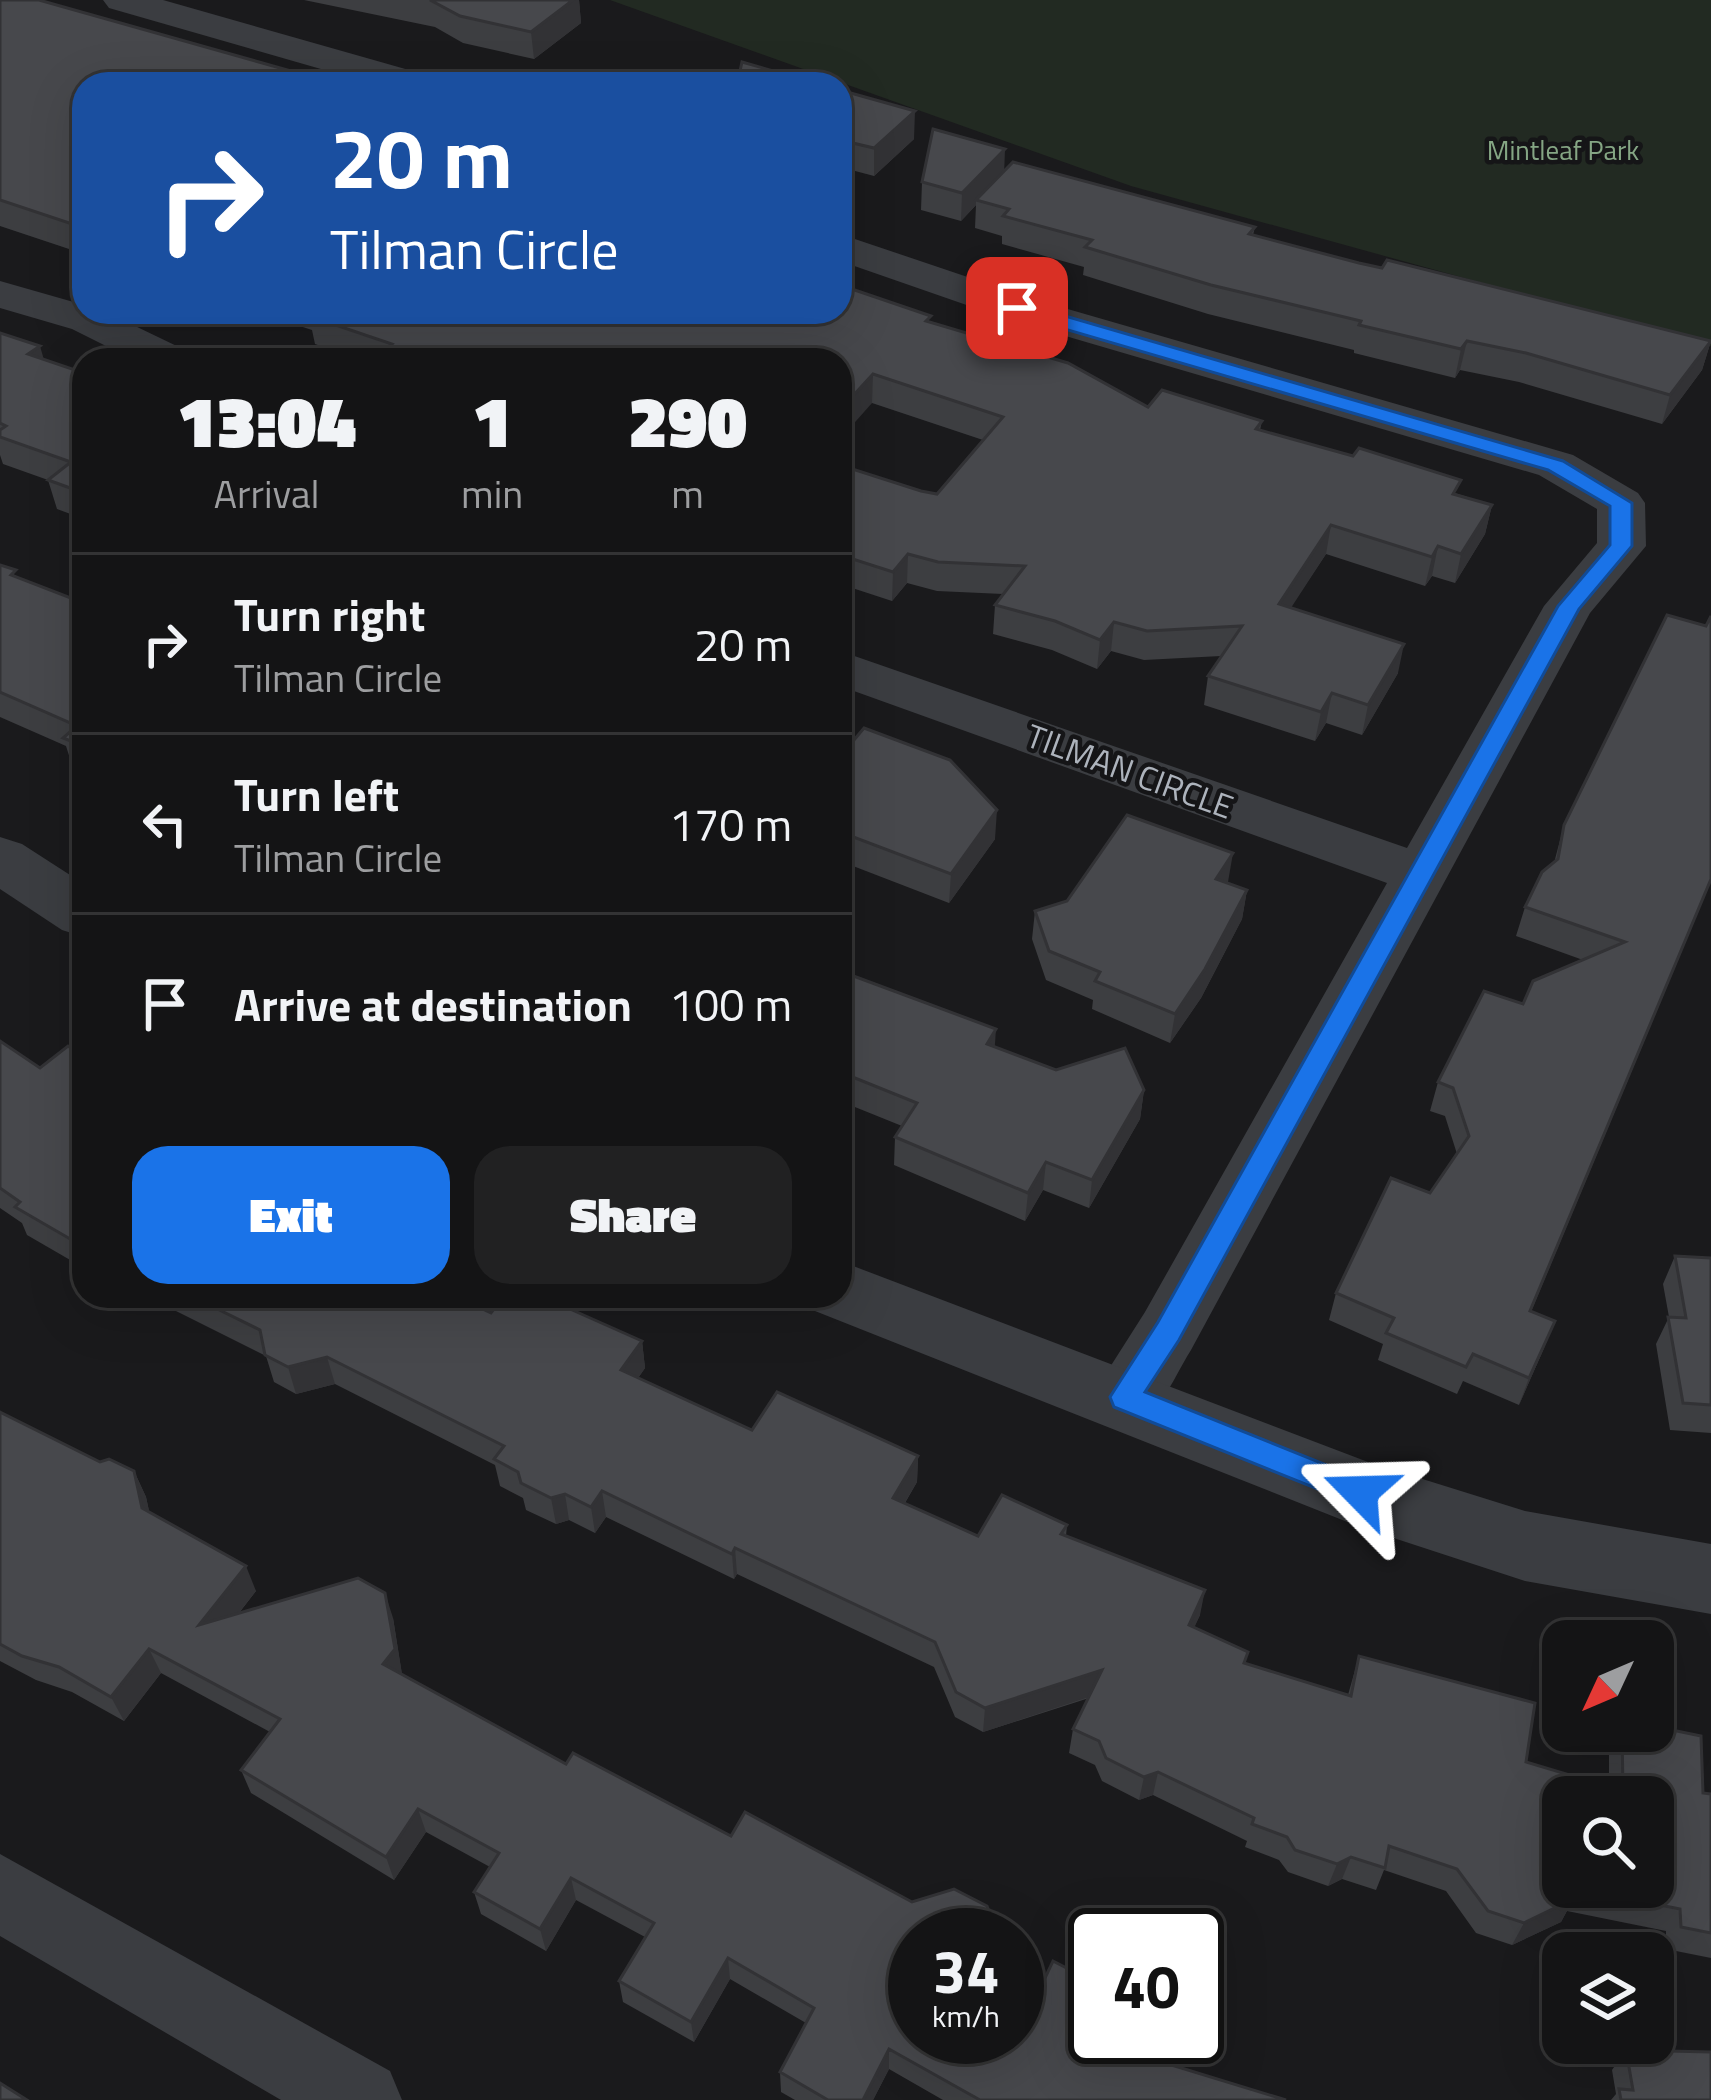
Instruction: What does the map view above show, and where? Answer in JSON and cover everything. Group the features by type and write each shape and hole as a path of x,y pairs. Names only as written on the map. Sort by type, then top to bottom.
{"street":[{"path":"122,0 374,72"},
{"path":"852,251 1017,308 1556,465 1621,503 1621,546 1569,606 1168,1331 1125,1397"},
{"path":"0,294 72,315"},
{"path":"96,324 145,348"},
{"name":"TILMAN CIRCLE","path":"852,672 1420,874"},
{"path":"0,859 72,906"},
{"path":"852,1294 1360,1492 1525,1546 1711,1579"},
{"path":"0,1893 361,2100"}],"green space":[{"name":"Mintleaf Park","path":"610,0 1711,0 1711,346 1131,186 852,86 852,72 812,72"}],"building":[{"path":"0,0 39,0 294,72 72,72 72,224 0,200"},
{"path":"430,0 573,0 531,32 460,16"},
{"path":"742,62 777,72 740,72"},
{"path":"852,93 915,111 874,148 852,143"},
{"path":"933,129 1005,149 962,193 922,182"},
{"path":"1013,162 1255,227 1249,234 1359,263 1382,268 1387,260 1711,341 1670,395 1526,353 1467,341 1461,349 1359,325 1361,321 1211,285 1085,247 1092,240 1003,216 1009,209 976,200"},
{"path":"852,289 931,316 926,321 1068,363 1148,407 1162,390 1262,421 1256,429 1353,456 1359,448 1461,480 1453,494 1492,505 1461,554 1438,546 1432,557 1331,525 1279,604 1404,644 1368,705 1332,693 1321,712 1208,676 1242,626 1147,631 1114,622 1100,640 1055,621 995,605 1025,566 938,562 908,554 893,572 852,559 852,469 937,494 1003,417 873,374 852,397 852,348 387,348 392,344 333,324 852,324"},
{"path":"0,333 40,346 28,354 72,369 72,489 48,480 71,462 0,437 6,426 0,423"},
{"path":"0,565 16,570 11,575 72,598 72,724 0,692"},
{"path":"1667,615 1706,626 1711,616 1711,879 1530,1311 1555,1321 1529,1378 1473,1354 1466,1367 1386,1333 1394,1318 1336,1293 1391,1178 1430,1193 1469,1136 1453,1088 1438,1082 1484,991 1523,1004 1533,981 1625,942 1525,907 1542,872 1558,859 1564,825"},
{"path":"864,728 950,760 997,810 951,874 852,837 852,742"},
{"path":"1127,815 1233,853 1216,879 1247,890 1175,1014 1095,981 1100,972 1049,951 1035,911 1067,901"},
{"path":"852,975 996,1029 987,1044 1056,1070 1125,1048 1144,1090 1092,1180 1046,1162 1028,1193 895,1137 917,1103 852,1077"},
{"path":"0,1041 40,1068 68,1046 72,1049 72,1240 15,1207 20,1202 0,1188"},
{"path":"1675,1256 1711,1258 1711,1405 1683,1403 1668,1317 1686,1318"},
{"path":"215,1308 480,1308 491,1313 495,1308 571,1308 642,1341 621,1370 752,1430 777,1392 918,1456 893,1498 978,1536 1002,1495 1067,1525 1061,1534 1205,1590 1189,1625 1248,1652 1244,1663 1351,1696 1359,1656 1535,1703 1526,1762 1573,1776 1542,1776 1542,1908 1555,1908 1524,1923 1488,1911 1457,1869 1389,1846 1385,1868 1351,1857 1337,1864 1295,1850 1287,1837 1252,1824 1254,1818 1158,1772 1144,1777 1106,1758 1099,1741 1073,1729 1102,1670 985,1708 956,1692 935,1642 735,1548 732,1554 602,1491 591,1507 565,1494 551,1498 521,1483 518,1472 494,1459 504,1446 327,1357 288,1367 265,1355 260,1330"},
{"path":"0,1412 100,1462 109,1459 134,1471 142,1508 246,1566 199,1625 358,1578 385,1593 395,1649 383,1664 566,1764 573,1753 731,1836 745,1812 912,1902 954,1889 988,1908 888,1908 888,2051 863,2100 828,2100 780,2072 814,2008 728,1958 691,2022 619,1981 654,1923 571,1878 540,1929 474,1892 499,1853 418,1809 386,1857 241,1770 280,1719 149,1649 111,1697 59,1667 0,1644"},
{"path":"1674,1730 1701,1736 1703,1793 1711,1794 1711,1933 1681,1927 1680,1909 1674,1908 1674,1776 1623,1776 1622,1752 1674,1752"},
{"path":"1053,1961 1068,1969 1068,2064 1168,2064 1286,2100 980,2100 916,2064 1044,2064 1044,1980"},
{"path":"1674,2051 1711,2052 1711,2100 1621,2100 1619,2089 1633,2090 1628,2064 1674,2064"},
{"path":"0,2083 27,2100 0,2100"}],"route":[{"path":"1017,308 1556,465 1621,503 1621,546 1569,606 1168,1331 1125,1397 1360,1492"}]}
